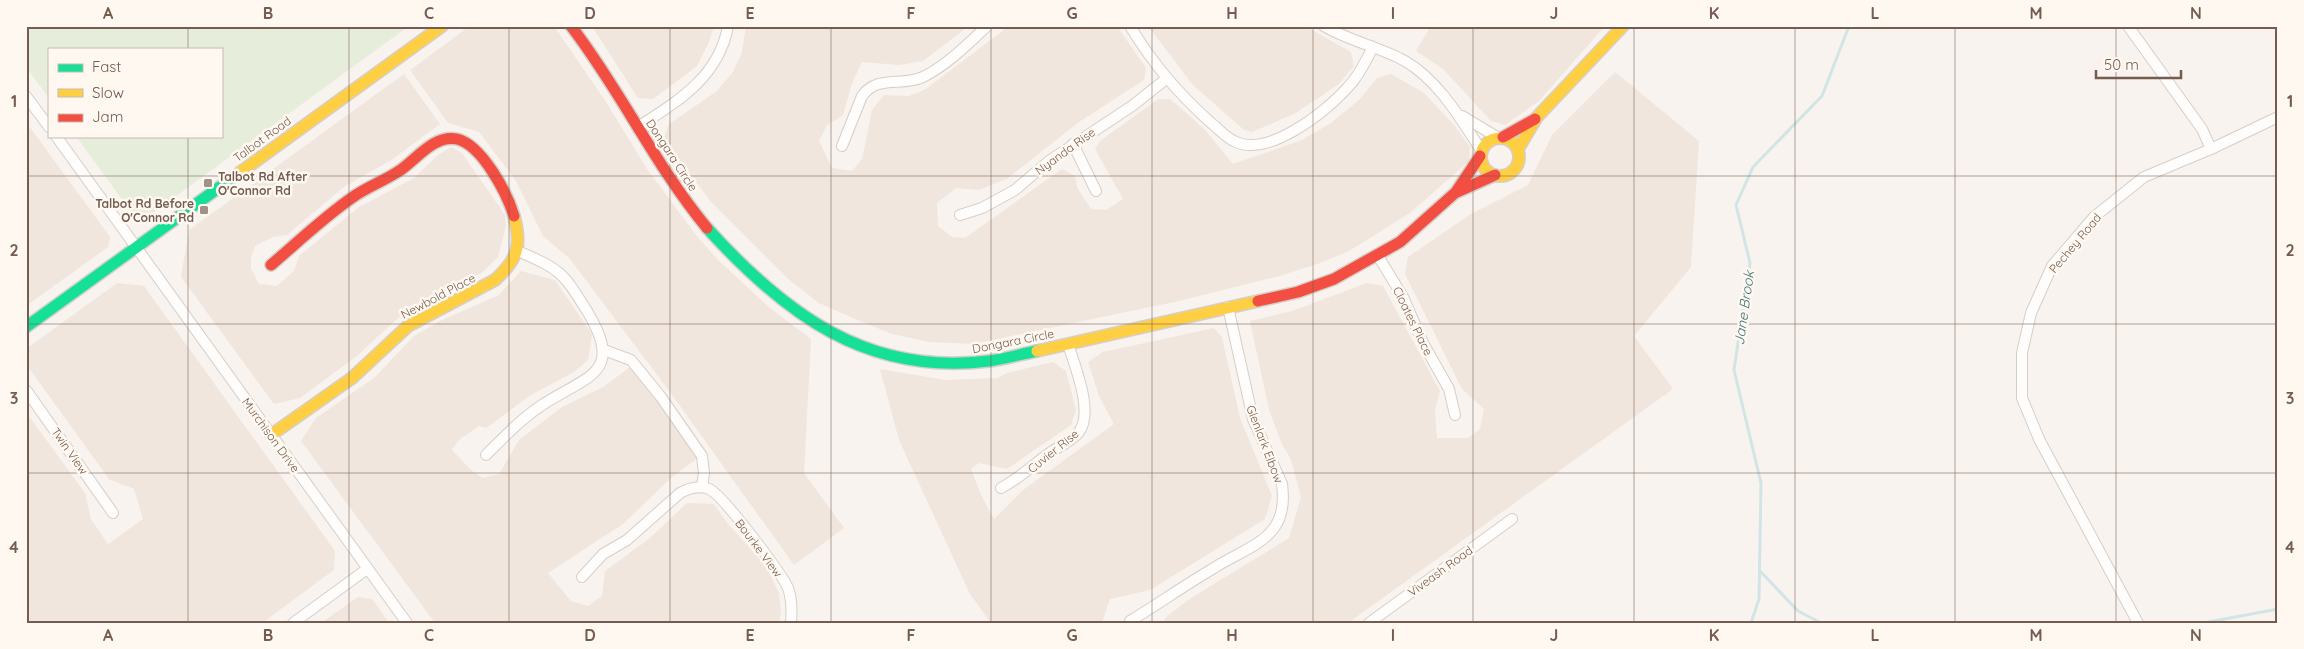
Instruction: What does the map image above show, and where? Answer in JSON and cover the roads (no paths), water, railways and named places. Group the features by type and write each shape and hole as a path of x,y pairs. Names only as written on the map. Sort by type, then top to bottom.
{"street":[{"name":"Talbot Road","path":"26,327 442,26"},
{"name":"Dongara Circle","path":"570,26 587,48 678,190 715,238 800,314 847,342 890,357 942,364 991,361 1298,292 1334,279 1400,242 1456,192 1481,153"},
{"path":"638,127 688,94 700,83 721,52 728,26"},
{"path":"842,146 862,96 867,89 882,82 911,81 923,77 961,50 987,26"},
{"path":"1130,26 1166,79 1233,141 1254,145 1287,134 1320,114 1350,86 1372,48"},
{"path":"1324,26 1404,61 1425,75 1458,115 1481,153 1486,170 1495,175 1506,175 1516,168 1519,161 1518,149 1537,117 1623,26"},
{"path":"2128,26 2202,129 2211,149"},
{"name":"Nyanda Rise","path":"960,215 1000,199 1073,144 1132,106 1166,79"},
{"path":"26,96 48,126"},
{"path":"1458,115 1509,140 1518,149"},
{"path":"1481,153 1487,142 1537,117"},
{"name":"Pechey Road","path":"2138,623 2039,439 2022,398 2022,353 2031,313 2052,266 2094,217 2144,177 2211,149 2278,117"},
{"name":"Murchison Drive","path":"57,138 407,623"},
{"path":"271,265 355,196 406,167 432,145 443,140 455,139 473,148 509,200 516,225 518,251 551,266 567,278 596,327 604,350 598,366 588,379 534,411 486,455"},
{"path":"1073,144 1096,191"},
{"name":"Dongara Circle","path":"1456,192 1495,175"},
{"name":"Newbold Place","path":"271,435 364,368 403,330 416,321 495,280 513,260 518,251"},
{"name":"Cloates Place","path":"1378,256 1403,297 1423,343 1449,388 1456,415"},
{"name":"Glenlark Elbow","path":"1130,621 1202,574 1260,542 1268,535 1281,516 1284,494 1282,484 1252,414 1228,307"},
{"name":"Cuvier Rise","path":"1001,488 1020,478 1051,452 1071,440 1083,426 1086,406 1068,344"},
{"path":"582,577 597,559 627,540 680,493 689,488 702,488 704,472 702,456 662,397 632,360 604,350"},
{"name":"Twin View","path":"26,390 113,513"},
{"name":"Bourke View","path":"702,488 711,489 729,506 743,527 780,572 789,590 792,607 791,623"},
{"name":"Viveash Road","path":"1369,623 1512,519"},
{"path":"292,623 367,569"}],"waterway":[{"name":"Jane Brook","path":"1751,623 1759,599 1761,483 1734,370 1750,263 1736,205 1753,167 1822,96 1849,26"},
{"path":"1760,571 1798,611 1821,623"},
{"path":"2203,623 2278,609"}],"place":[{"name":"Talbot Rd After O'Connor Rd","path":"208,183"},
{"name":"Talbot Rd Before O'Connor Rd","path":"204,210"}]}
